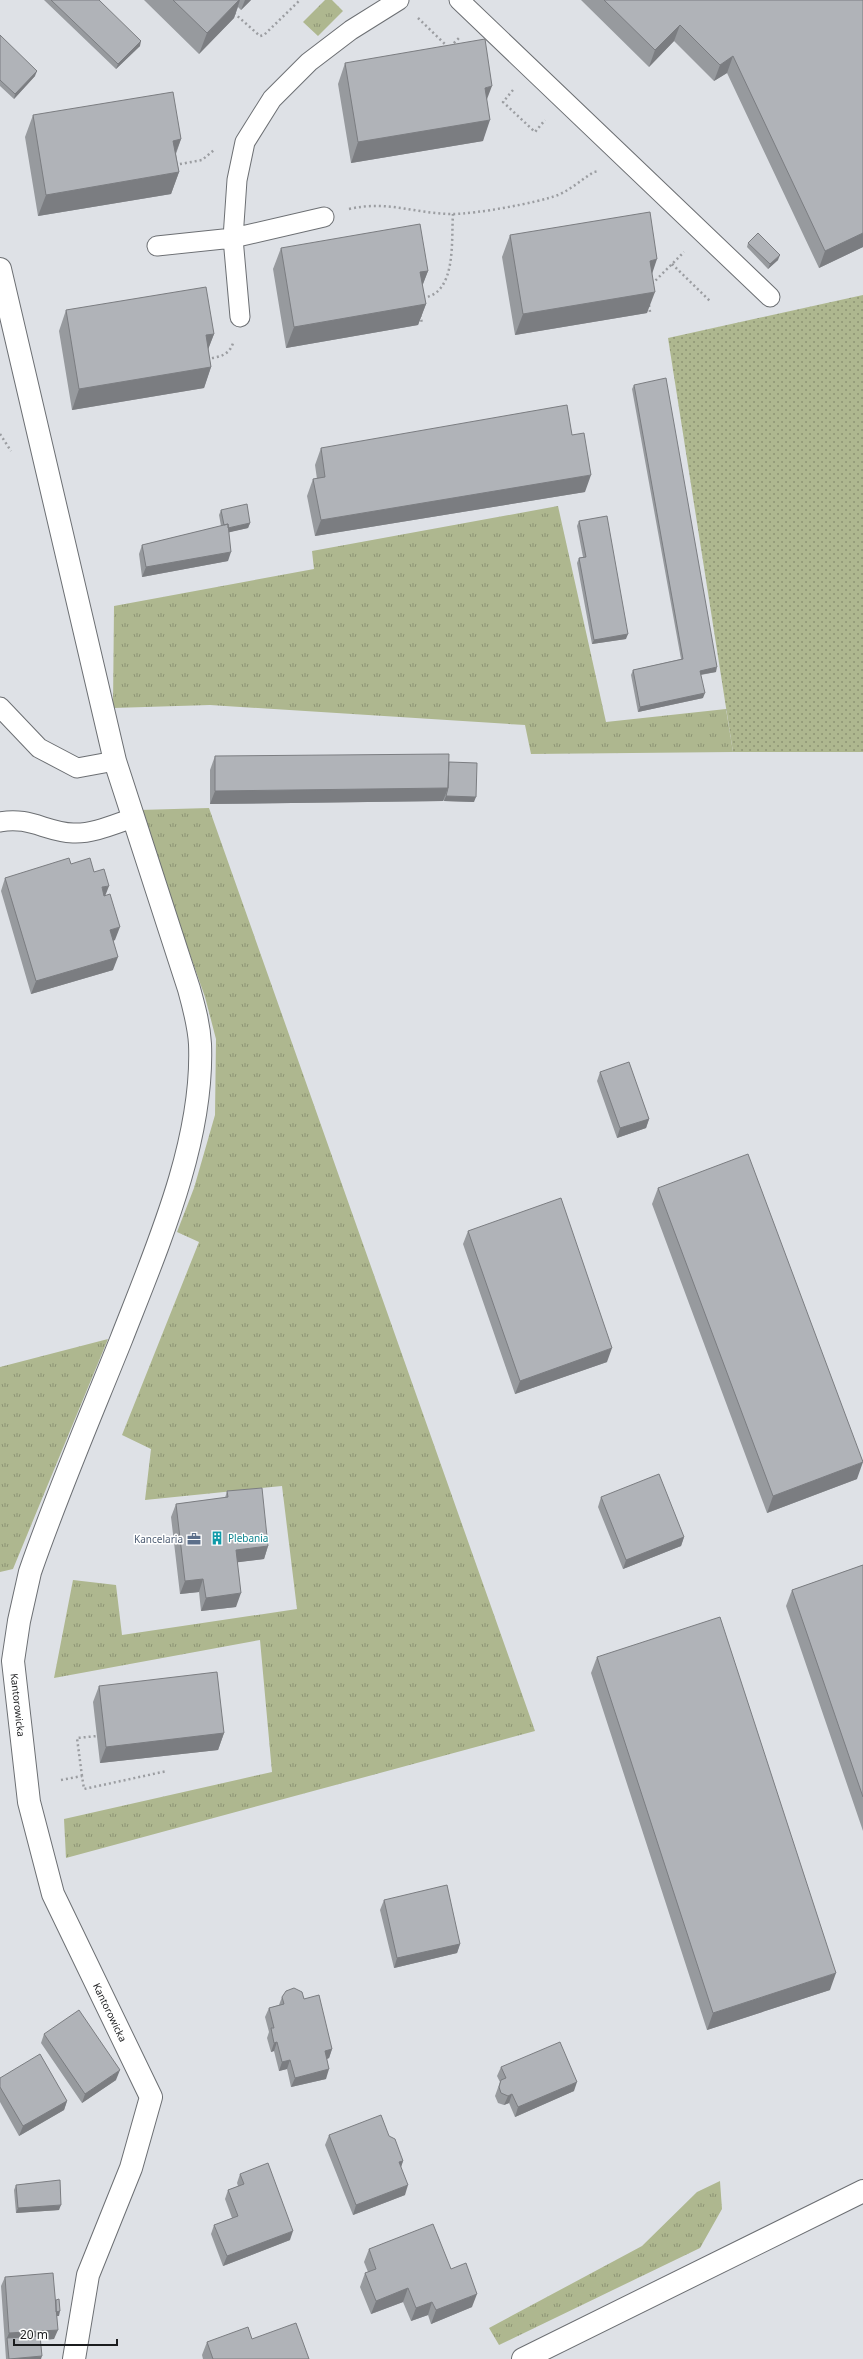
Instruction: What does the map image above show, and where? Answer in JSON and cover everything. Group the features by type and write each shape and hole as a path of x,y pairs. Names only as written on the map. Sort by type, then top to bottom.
{"street":[{"name":"Kantorowicka","path":"0,269 18,354 116,761 197,1018 200,1044 198,1082 186,1154 168,1214 158,1246 32,1566 19,1621 13,1661 29,1802 53,1894 151,2097 131,2168 88,2276 74,2359"},
{"path":"523,2359 863,2191"}],"lane":[{"path":"240,317 233,238 237,180 245,142 272,99 309,62 351,30 399,0"},
{"path":"459,0 770,297"},
{"path":"157,246 233,238 324,217"},
{"path":"0,707 39,748 77,768 116,761"},
{"path":"0,822 26,820 72,833 87,832 133,818"}],"path":[{"path":"234,13 260,36 264,35 300,0"},
{"path":"416,16 449,48 463,34"},
{"path":"516,86 503,102 535,132 548,117"},
{"path":"170,166 202,160 218,146"},
{"path":"417,298 437,293 443,287 448,277 453,214 493,209 558,195 594,172 604,170"},
{"path":"646,286 651,285 672,264 711,302"},
{"path":"648,299 650,312"},
{"path":"420,311 422,323"},
{"path":"97,1736 77,1738 84,1790 167,1771"},
{"path":"61,1780 82,1776"}],"green space":[{"path":"325,0 332,0 343,11 318,36 303,22"},
{"path":"863,295 863,752 733,752 668,338"},
{"path":"558,506 606,722 726,709 733,752 531,754 525,725 210,705 113,708 114,606 314,569 312,551"},
{"path":"209,808 535,1731 66,1858 64,1819 272,1772 260,1640 54,1678 73,1580 116,1585 122,1635 297,1609 282,1486 145,1500 151,1449 122,1435 199,1242 177,1232 194,1188 215,1115 216,1039 205,997 139,810"},
{"path":"108,1339 13,1569 0,1572 0,1367"},
{"path":"720,2181 722,2209 700,2248 499,2345 489,2328 642,2246 697,2192"}],"building":[{"path":"51,0 99,0 141,41 118,64"},
{"path":"173,0 239,0 207,33"},
{"path":"604,0 863,0 863,233 825,251 733,56 720,65 680,25 655,50"},
{"path":"0,35 37,71 15,94 0,80"},
{"path":"485,39 492,86 485,88 490,120 358,142 345,63"},
{"path":"173,92 181,139 173,141 179,172 46,195 33,115"},
{"path":"650,212 657,259 650,261 655,292 523,314 510,235"},
{"path":"420,224 428,271 420,272 426,304 294,327 281,248"},
{"path":"758,233 780,255 770,264 748,243"},
{"path":"206,287 214,334 206,335 211,367 79,389 66,310"},
{"path":"666,378 717,667 700,671 705,693 640,707 633,670 683,659 634,385"},
{"path":"567,405 572,435 584,433 591,475 321,520 313,479 325,477 321,448"},
{"path":"247,504 250,523 228,528 228,524 224,525 221,510"},
{"path":"607,516 628,634 594,640 579,558 586,557 579,521"},
{"path":"228,524 231,552 146,567 142,545"},
{"path":"449,754 448,788 215,791 215,756"},
{"path":"449,762 477,763 476,797 446,796 448,788"},
{"path":"69,858 71,864 90,858 94,872 104,869 109,886 102,887 104,896 110,894 120,927 110,930 118,957 36,981 5,878"},
{"path":"629,1062 649,1119 620,1128 600,1072"},
{"path":"748,1154 863,1462 773,1496 658,1188"},
{"path":"561,1198 612,1348 520,1381 468,1231"},
{"path":"659,1474 684,1537 626,1560 601,1497"},
{"name":"Plebania","path":"262,1488 268,1546 236,1550 241,1593 206,1598 203,1579 185,1581 176,1504 228,1497 227,1491"},
{"path":"863,1565 863,1797 792,1590"},
{"path":"720,1617 836,1973 713,2013 597,1657"},
{"path":"217,1672 224,1733 106,1747 99,1686"},
{"path":"447,1885 460,1944 397,1958 384,1900"},
{"path":"294,1988 302,1992 304,1999 319,1995 332,2049 325,2051 329,2069 295,2078 290,2060 282,2062 277,2042 274,2043 271,2028 274,2028 269,2008 284,2004 282,1997 286,1991"},
{"path":"79,2010 120,2070 85,2094 44,2034"},
{"path":"560,2042 577,2082 518,2107 512,2094 508,2096 501,2093 499,2087 501,2080 506,2078 501,2067"},
{"path":"40,2054 67,2101 23,2126 0,2087 0,2078"},
{"path":"381,2115 389,2136 395,2139 403,2161 399,2162 408,2185 356,2205 329,2135"},
{"path":"268,2163 293,2231 227,2256 214,2225 238,2216 228,2190 244,2184 240,2174"},
{"path":"60,2180 61,2205 18,2208 16,2185"},
{"path":"433,2224 451,2269 466,2263 477,2294 436,2310 432,2302 416,2308 408,2288 376,2301 365,2273 376,2269 369,2249"},
{"path":"53,2273 58,2330 9,2333 5,2277"},
{"path":"59,2299 60,2311 56,2312 56,2300"},
{"path":"296,2323 309,2359 213,2359 207,2342 248,2327 252,2339"},
{"path":"40,2336 42,2356 9,2359 7,2338"}],"place":[{"name":"Plebania","path":"217,1538"},
{"name":"Kancelaria","path":"194,1539"}]}
